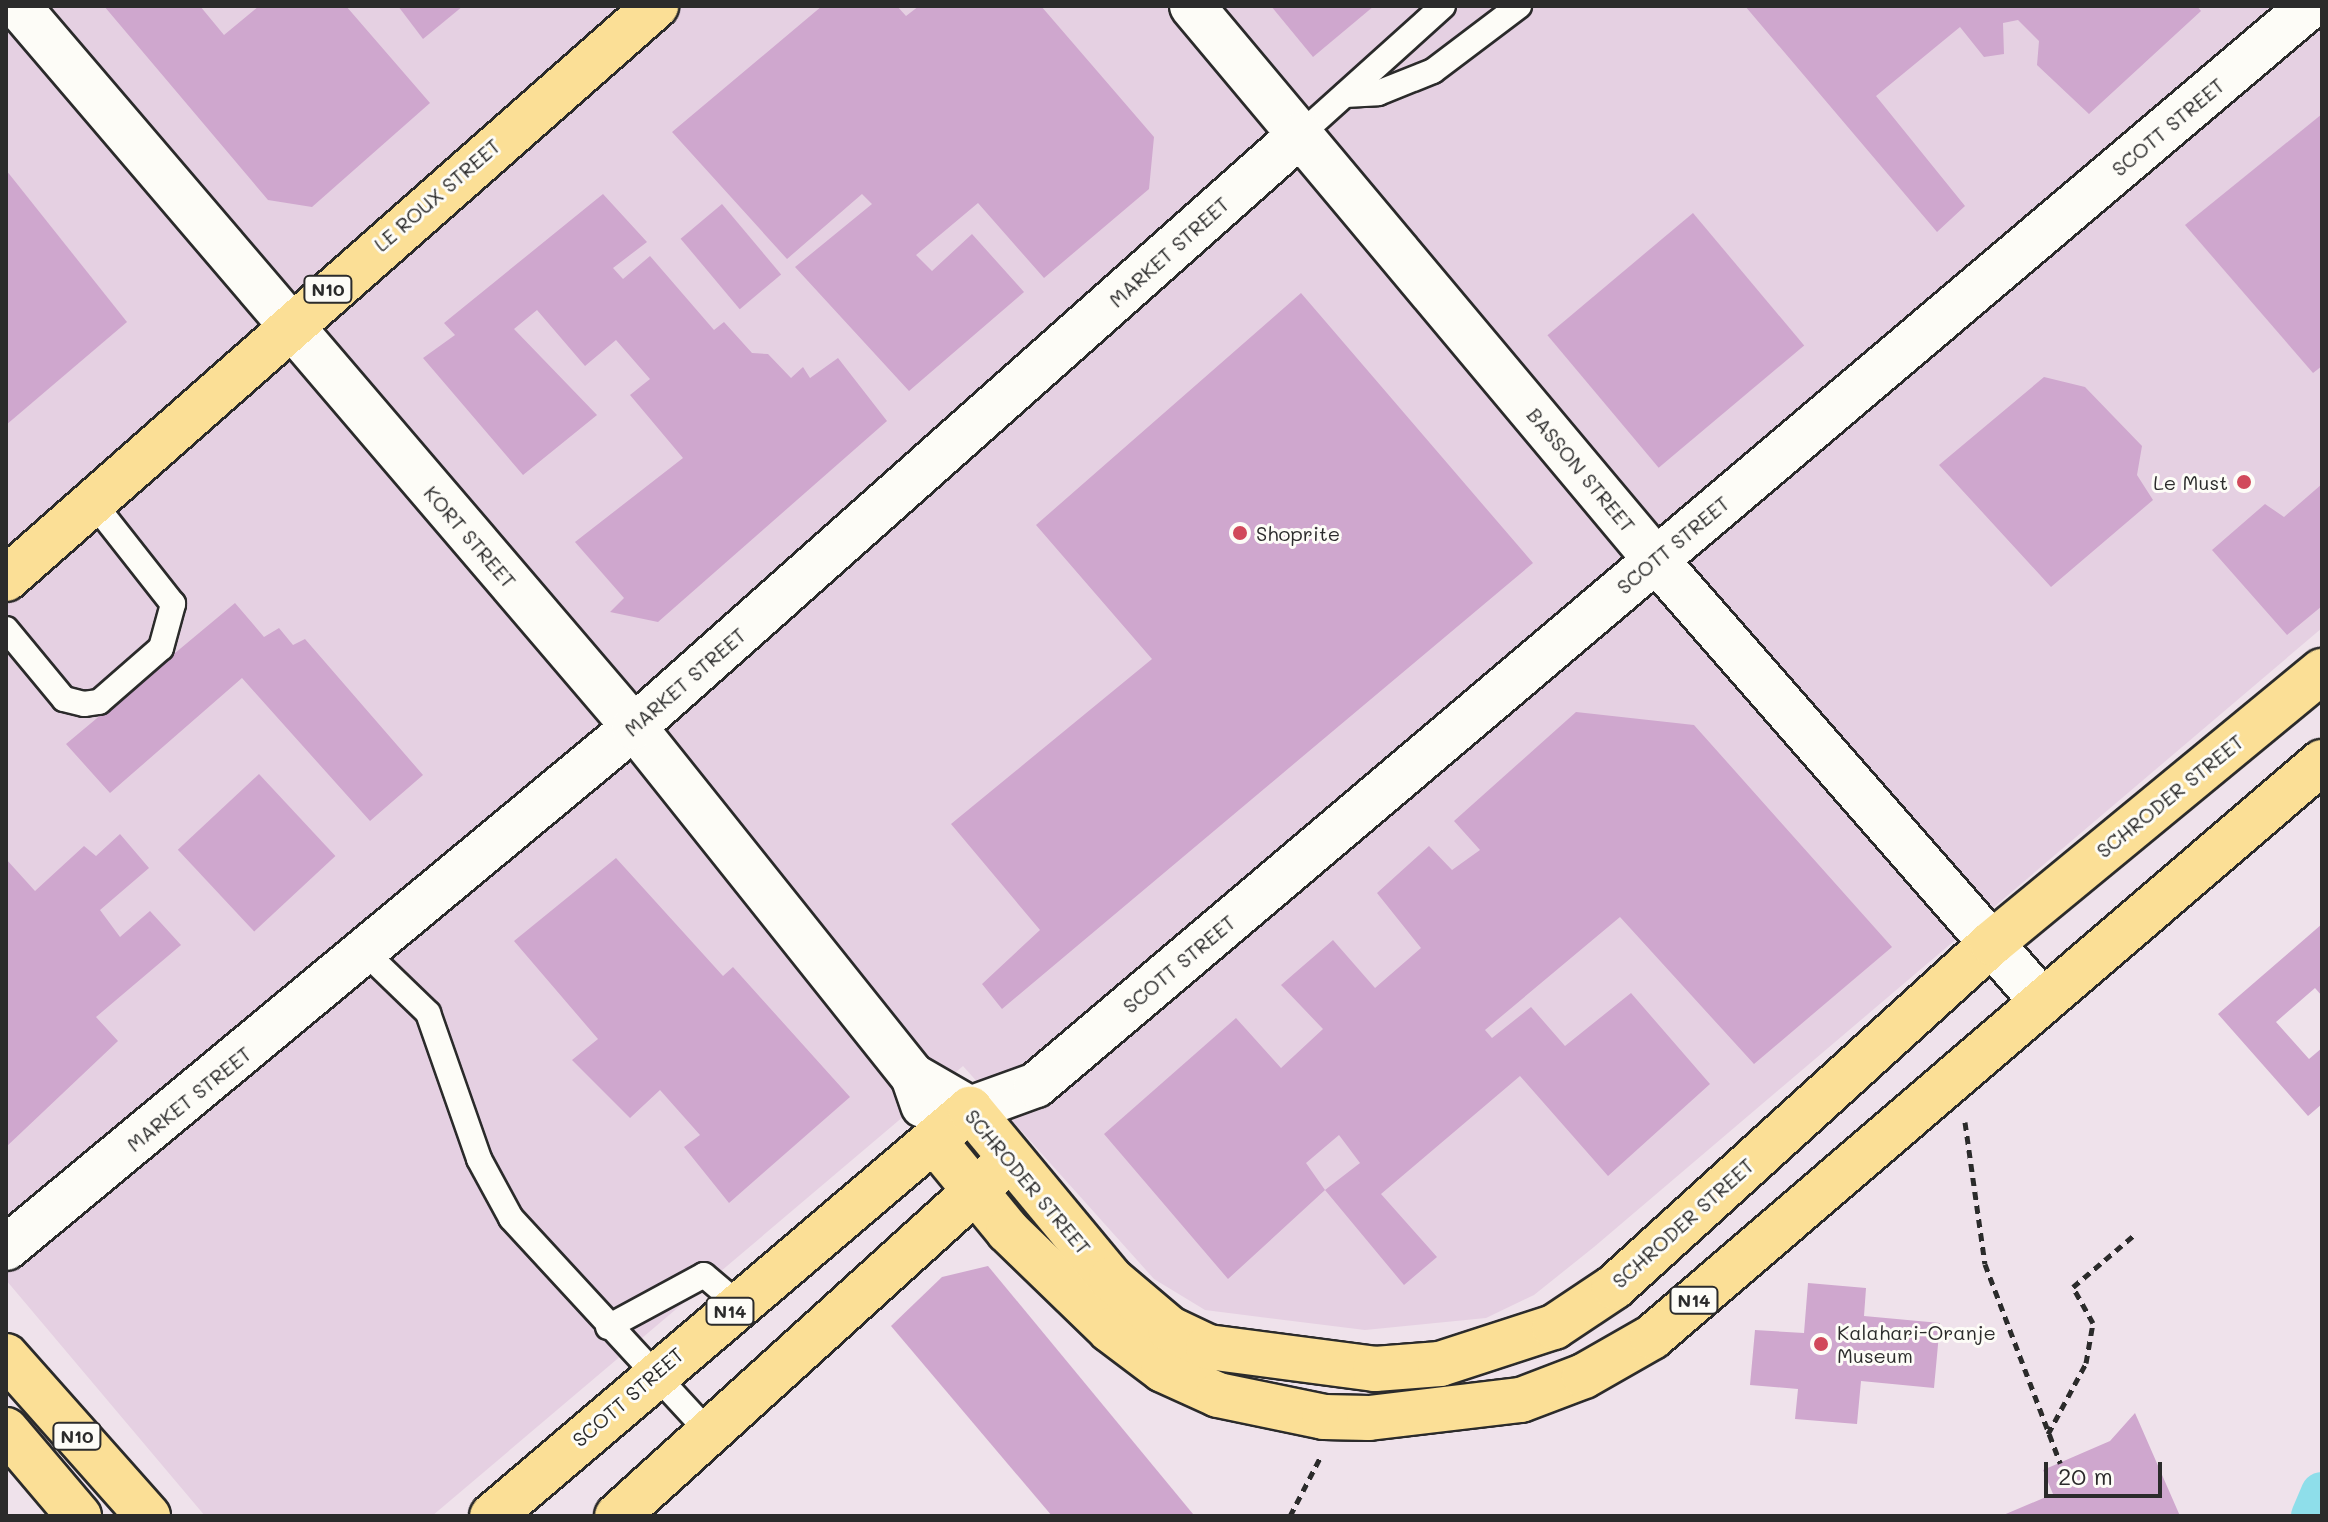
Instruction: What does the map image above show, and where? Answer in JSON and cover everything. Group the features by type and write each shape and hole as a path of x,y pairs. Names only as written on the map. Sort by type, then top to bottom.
{"highway":[{"name":"LE ROUX STREET","path":"6,579 95,505 287,325 656,6"},
{"name":"SCHRODER STREET","path":"970,1109 1111,1279 1170,1329 1208,1347 1311,1365 1440,1364 1554,1327 1614,1287 1992,943 2322,671"},
{"name":"SCHRODER STREET","path":"935,1142 975,1193 1110,1330 1163,1370 1218,1395 1324,1417 1369,1418 1521,1400 1584,1376 1652,1337 2322,762"},
{"name":"SCOTT STREET","path":"492,1516 651,1376 935,1142 970,1109"},
{"name":"SCOTT STREET","path":"617,1516 711,1435 975,1193 1010,1157"},
{"name":"N10","path":"6,1356 148,1516"},
{"name":"N10","path":"6,1430 79,1516"}],"street":[{"name":"KORT STREET","path":"18,6 287,325 634,727 913,1076"},
{"name":"BASSON STREET","path":"1192,6 1656,560 2041,1000"},
{"name":"SCOTT STREET","path":"970,1109 1036,1085 2310,6"},
{"name":"MARKET STREET","path":"6,1248 367,954 634,727 1301,134"},
{"name":"SCHRODER STREET","path":"913,1076 970,1109"},
{"name":"SCHRODER STREET","path":"913,1076 935,1142"},
{"name":"SCOTT STREET","path":"1010,1157 1036,1085"}],"lane":[{"name":"MARKET STREET","path":"1301,134 1443,6"},
{"path":"1345,95 1378,93 1433,71 1519,6"},
{"path":"6,629 64,699 84,704 99,702 161,648 173,604 95,505"},
{"path":"367,954 428,1013 479,1159 511,1218 651,1376 711,1435"},
{"path":"608,1327 704,1275 738,1304"}],"path":[{"path":"1963,1109 1985,1264 2060,1463"},
{"path":"2048,1434 2086,1363 2093,1323 2073,1287 2134,1235"}],"shaded area":[{"path":"6,6 2322,6 2322,628 1594,1247 1534,1295 1486,1318 1365,1330 1205,1310 1154,1279 963,1066 432,1516 205,1516 6,1280"}],"building":[{"path":"104,6 200,6 224,35 259,6 346,6 430,103 312,207 268,200"},
{"path":"398,6 463,6 423,39"},
{"path":"822,6 897,6 906,16 919,6 1041,6 1154,137 1149,189 1044,278 978,203 916,255 932,271 972,234 1024,292 909,391 795,267 872,204 862,194 787,259 672,132"},
{"path":"1271,6 1374,6 1313,57"},
{"path":"1745,6 2197,6 2201,11 2089,114 2037,65 2039,41 2018,20 2003,23 2004,54 1984,57 1960,27 1876,96 1965,206 1937,232"},
{"path":"2322,114 2322,366 2313,373 2185,225"},
{"path":"6,170 127,322 6,425"},
{"path":"603,194 647,242 613,268 623,279 650,256 714,330 724,322 752,353 768,354 791,378 803,367 810,378 838,358 887,421 658,622 610,612 624,598 575,542 683,458 630,395 650,379 616,340 585,366 537,310 514,329 597,415 523,475 423,358 455,335 444,323"},
{"path":"722,204 781,274 740,309 681,239"},
{"path":"1693,213 1804,346 1659,468 1547,335"},
{"path":"1301,293 1533,563 1002,1009 982,984 1040,930 951,824 1152,659 1036,525"},
{"path":"2044,377 2085,387 2142,446 2137,475 2153,500 2051,587 1939,465"},
{"path":"2322,484 2322,606 2287,635 2212,550 2265,504 2284,517"},
{"path":"235,603 264,637 279,628 293,645 305,639 423,775 370,821 242,678 110,793 66,744"},
{"path":"1576,712 1694,725 1892,947 1754,1064 1620,917 1485,1030 1492,1038 1531,1007 1565,1046 1631,993 1710,1084 1608,1176 1520,1076 1381,1194 1437,1257 1404,1285 1325,1190 1228,1279 1104,1134 1236,1018 1281,1068 1323,1029 1281,985 1333,940 1375,988 1421,948 1377,893 1429,846 1452,870 1480,850 1454,821","holes":["1339,1135 1360,1163 1325,1190 1306,1163"]},
{"path":"259,774 335,856 254,932 178,850"},
{"path":"120,834 149,868 100,910 120,937 150,911 181,945 96,1017 118,1041 6,1147 6,859 35,891 84,846 96,856"},
{"path":"616,858 723,976 733,967 850,1097 729,1203 684,1147 700,1135 660,1090 630,1118 572,1060 598,1039 514,941"},
{"path":"2322,924 2322,996 2315,988 2276,1022 2309,1059 2322,1048 2322,1104 2308,1116 2218,1014"},
{"path":"988,1266 1193,1514 1191,1516 1052,1516 891,1326 942,1277"},
{"path":"1808,1283 1866,1288 1864,1316 1940,1323 1934,1388 1861,1381 1857,1424 1795,1419 1798,1389 1750,1385 1755,1330 1804,1333"},
{"path":"2135,1413 2180,1516 2001,1516 2053,1494 2043,1470 2110,1441"}],"waterway":[{"path":"2312,1516 2322,1493"}],"place":[{"name":"Le Must","path":"2244,482"},
{"name":"Shoprite","path":"1240,533"},
{"name":"Kalahari-Oranje Museum","path":"1821,1344"}]}
